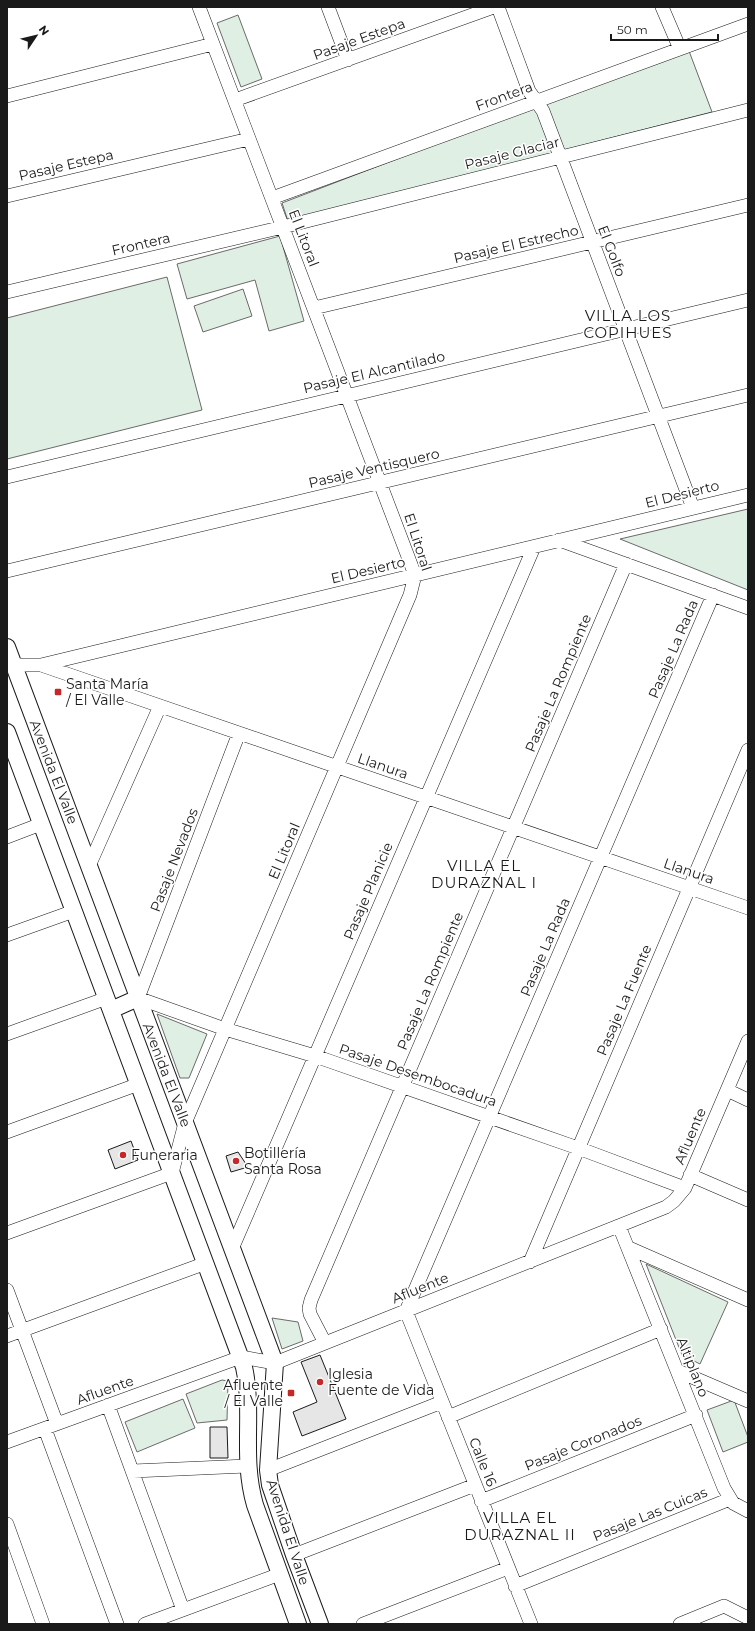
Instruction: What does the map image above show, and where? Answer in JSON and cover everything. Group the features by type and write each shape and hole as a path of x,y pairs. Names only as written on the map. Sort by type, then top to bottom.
{"street":[{"path":"328,7 348,60"},
{"name":"Pasaje Estepa","path":"235,100 494,7"},
{"name":"El Golfo","path":"498,7 529,91 543,111 559,158 693,508"},
{"path":"662,7 680,49"},
{"name":"El Litoral","path":"172,1173 185,1123 410,595 415,575 249,139 202,8"},
{"name":"Frontera","path":"272,198 748,24"},
{"path":"7,96 214,44"},
{"name":"Pasaje Glaciar","path":"283,227 748,110"},
{"name":"Pasaje Estepa","path":"7,196 249,139"},
{"name":"Pasaje El Estrecho","path":"314,308 748,205"},
{"name":"Frontera","path":"7,292 283,227"},
{"name":"Pasaje El Alcantilado","path":"7,477 748,300"},
{"name":"Pasaje Ventisquero","path":"7,570 748,395"},
{"name":"El Desierto","path":"41,665 748,495"},
{"path":"560,540 748,608"},
{"name":"Pasaje Planicie","path":"232,1249 534,547"},
{"name":"Pasaje La Rompiente","path":"325,1343 310,1314 310,1304 626,564"},
{"name":"Pasaje La Rada","path":"406,1311 713,595"},
{"name":"Avenida El Valle","path":"7,647 10,663 89,866 275,1363 268,1470 270,1485 320,1624"},
{"name":"Llanura","path":"10,663 41,665 748,908"},
{"path":"89,866 160,706"},
{"name":"Pasaje Nevados","path":"138,998 239,733"},
{"name":"Avenida El Valle","path":"8,737 241,1357 248,1388 247,1466 254,1505 298,1624"},
{"name":"Pasaje La Fuente","path":"530,1262 748,750"},
{"path":"7,837 41,824"},
{"path":"7,935 74,911"},
{"path":"7,1034 109,1004 138,998"},
{"name":"Pasaje Desembocadura","path":"138,998 225,1029 315,1056 578,1148 748,1200"},
{"name":"Afluente","path":"7,1442 241,1357 275,1363 666,1207 674,1201 688,1182 748,1041"},
{"path":"7,1132 139,1084"},
{"path":"727,1090 748,1100"},
{"path":"7,1233 172,1173"},
{"name":"Altiplano","path":"620,1226 724,1488 730,1499 737,1506 748,1511"},
{"path":"629,1248 748,1300"},
{"path":"7,1336 206,1263"},
{"path":"7,1290 22,1331 51,1426 117,1624"},
{"name":"Calle 16","path":"406,1311 530,1624"},
{"path":"448,1416 661,1329"},
{"path":"678,1371 748,1401"},
{"path":"268,1470 442,1402"},
{"path":"108,1405 183,1610"},
{"name":"Pasaje Coronados","path":"481,1501 696,1415"},
{"path":"132,1471 247,1466"},
{"path":"294,1555 475,1485"},
{"name":"Pasaje Las Cuicas","path":"516,1586 730,1499"},
{"path":"7,1524 43,1624"},
{"path":"363,1624 508,1568"},
{"path":"151,1623 280,1574"},
{"path":"680,1624 724,1606 748,1618"}],"green space":[{"path":"238,15 262,79 241,87 217,23"},
{"path":"689,51 712,112 288,221 282,203 527,109"},
{"path":"280,236 304,321 269,331 255,280 187,299 177,264"},
{"path":"167,277 202,410 7,459 7,318"},
{"path":"243,289 252,316 203,332 194,306"},
{"path":"748,509 748,590 620,539"},
{"path":"157,1014 207,1034 189,1078 180,1078"},
{"path":"646,1264 728,1302 700,1364 682,1355"},
{"path":"272,1318 298,1322 303,1341 282,1349"},
{"path":"222,1380 228,1381 227,1420 197,1423 186,1394"},
{"path":"183,1399 195,1428 137,1452 125,1422"},
{"path":"734,1400 748,1437 748,1442 723,1452 707,1410"}],"building":[{"name":"Funeraria","path":"131,1141 138,1160 115,1169 108,1150"},
{"name":"Botillería Santa Rosa","path":"238,1152 248,1167 231,1172 226,1156"},
{"name":"Iglesia Fuente de Vida","path":"320,1355 346,1419 302,1436 293,1412 317,1402 301,1362"},
{"path":"210,1427 227,1427 228,1458 210,1458"}],"place":[{"name":"Santa María / El Valle","path":"58,692"},
{"name":"Funeraria","path":"123,1155"},
{"name":"Botillería Santa Rosa","path":"236,1161"},
{"name":"Iglesia Fuente de Vida","path":"320,1382"},
{"name":"Afluente / El Valle","path":"291,1393"}],"district":[{"name":"VILLA LOS COPIHUES","path":"628,324"},
{"name":"VILLA EL DURAZNAL I","path":"484,874"},
{"name":"VILLA EL DURAZNAL II","path":"520,1526"}]}
